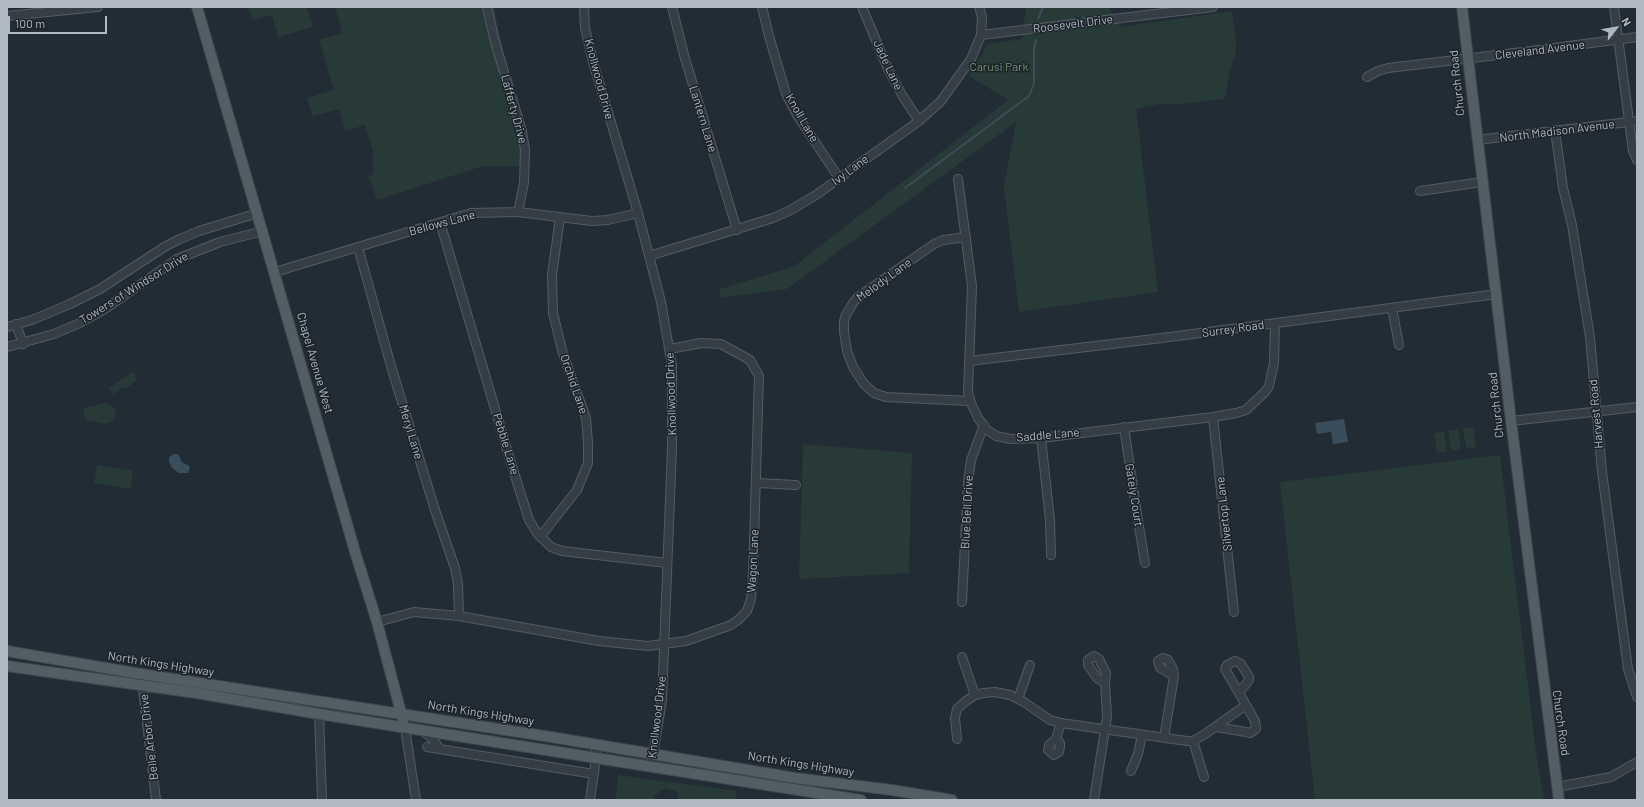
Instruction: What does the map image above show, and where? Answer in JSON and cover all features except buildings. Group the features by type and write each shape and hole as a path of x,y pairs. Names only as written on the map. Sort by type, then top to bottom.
{"main road":[{"name":"Chapel Avenue West","path":"197,7 356,555 377,622 405,728"},
{"name":"Church Road","path":"1462,7 1476,140 1497,294 1511,421 1559,800"},
{"name":"North Kings Highway","path":"7,651 141,674 596,744 795,778 892,790 952,800"},
{"name":"North Kings Highway","path":"7,666 196,693 423,731 861,800"}],"street":[{"path":"8,14 93,7"},
{"name":"Lafferty Drive","path":"488,7 495,42 522,131 525,150 524,183 518,212"},
{"name":"Knollwood Drive","path":"584,7 585,28 638,214 661,302 672,366 672,448 662,700 651,767"},
{"name":"Lantern Lane","path":"672,7 684,56 737,230"},
{"name":"Knoll Lane","path":"762,7 786,94 797,115 839,178"},
{"name":"Jade Lane","path":"862,7 888,69 902,95 919,121"},
{"name":"Ivy Lane","path":"649,256 737,230 789,211 816,195 919,121 941,101 971,59 981,35 982,17 979,7"},
{"name":"Roosevelt Drive","path":"981,35 1214,7"},
{"path":"1614,7 1617,39 1633,122 1633,151 1637,160"},
{"name":"Cleveland Avenue","path":"1367,77 1388,68 1637,37"},
{"name":"North Madison Avenue","path":"1476,140 1633,122"},
{"name":"Harvest Road","path":"1555,130 1563,188 1572,224 1590,337 1602,472 1628,669 1637,697"},
{"name":"Saddle Lane","path":"958,178 972,286 968,392 970,401 978,418 996,436 1011,438 1041,438 1213,417 1246,410 1265,392 1269,386 1274,363 1275,323"},
{"path":"1420,191 1482,182"},
{"name":"Bellows Lane","path":"275,272 471,213 493,211 518,212 592,221 608,220 638,214"},
{"name":"Towers of Windsor Drive","path":"7,327 32,320 100,289 166,246 199,231 258,213"},
{"name":"Orchid Lane","path":"540,537 577,490 588,463 586,418 563,354 553,313 552,275 560,217"},
{"name":"Pebble Lane","path":"440,222 529,520 540,537 551,547 562,551 667,563"},
{"name":"Towers of Windsor Drive","path":"7,348 54,334 92,316 105,309 177,259 220,242 263,231"},
{"name":"Melody Lane","path":"966,237 943,240 934,244 858,297 846,315 844,321 844,332 847,351 853,367 864,384 874,393 886,397 970,401"},
{"name":"Meryl Lane","path":"358,248 393,374 435,510 455,568 458,584 459,616"},
{"name":"Surrey Road","path":"969,360 1275,323 1497,294"},
{"path":"1392,308 1399,345"},
{"path":"16,324 23,344"},
{"name":"Wagon Lane","path":"377,622 414,612 459,616 599,641 648,646 686,641 731,625 738,620 747,611 751,599 757,483 759,376 750,360 721,344 701,343 670,349"},
{"path":"1511,421 1637,407"},
{"name":"Silvertop Lane","path":"1213,417 1234,612"},
{"name":"Blue Bell Drive","path":"962,602 968,482 971,460 984,425"},
{"name":"Gately Court","path":"1124,427 1136,514 1145,563"},
{"path":"1041,438 1050,520 1051,555"},
{"path":"757,483 796,485"},
{"path":"962,657 975,695"},
{"path":"1018,699 1030,665"},
{"name":"Belle Arbor Drive","path":"141,674 156,800"},
{"path":"1164,738 1174,676"},
{"path":"1094,800 1107,716 1105,683"},
{"path":"957,739 954,718 957,709 975,695 984,693 995,692 1018,699 1050,720 1059,731 1105,730 1193,741 1216,727 1246,705"},
{"path":"1216,727 1254,732 1257,725 1239,693"},
{"path":"318,714 322,800"},
{"path":"405,728 416,800"},
{"path":"423,731 432,738 440,749"},
{"path":"1131,771 1142,735"},
{"path":"1193,741 1204,777"},
{"path":"590,800 596,758 596,744"},
{"path":"427,747 594,774"},
{"path":"1557,787 1611,777 1637,762"}],"green space":[{"path":"248,7 307,7 313,27 278,37 272,15 252,20"},
{"path":"335,7 494,7 527,166 483,166 377,200 369,176 373,174 373,151 365,125 345,131 339,109 312,116 307,98 334,90 319,40 342,33"},
{"name":"Carusi Park","path":"1026,7 1110,7 1110,10 1120,27 1232,11 1236,51 1229,74 1224,99 1180,104 1159,104 1136,109 1158,292 1019,312 1004,187 1016,122 787,289 719,298 720,289 793,267 1008,100 969,76 988,44 1022,39"},
{"path":"134,371 136,381 127,388 123,387 113,394 109,388"},
{"path":"106,403 113,407 115,412 112,422 106,424 87,420 85,418 83,414 84,409"},
{"path":"1473,427 1476,447 1466,448 1463,428"},
{"path":"1458,429 1461,449 1451,450 1448,431"},
{"path":"1444,432 1447,451 1437,453 1434,433"},
{"path":"803,444 912,453 909,573 799,579"},
{"path":"1500,455 1537,760 1544,800 1315,800 1280,482"},
{"path":"97,465 133,471 130,489 94,483"},
{"path":"618,775 736,791 736,800 678,800 678,792 665,788 654,796 654,800 616,800"}],"water":[{"path":"1344,419 1348,442 1333,444 1331,432 1317,434 1315,423"},
{"path":"174,454 178,454 182,462 189,466 190,468 188,473 179,473 172,468 169,457"}],"waterway":[{"path":"1038,19 1043,7"},
{"path":"905,188 1029,96 1034,83 1034,49 1036,40"}]}
